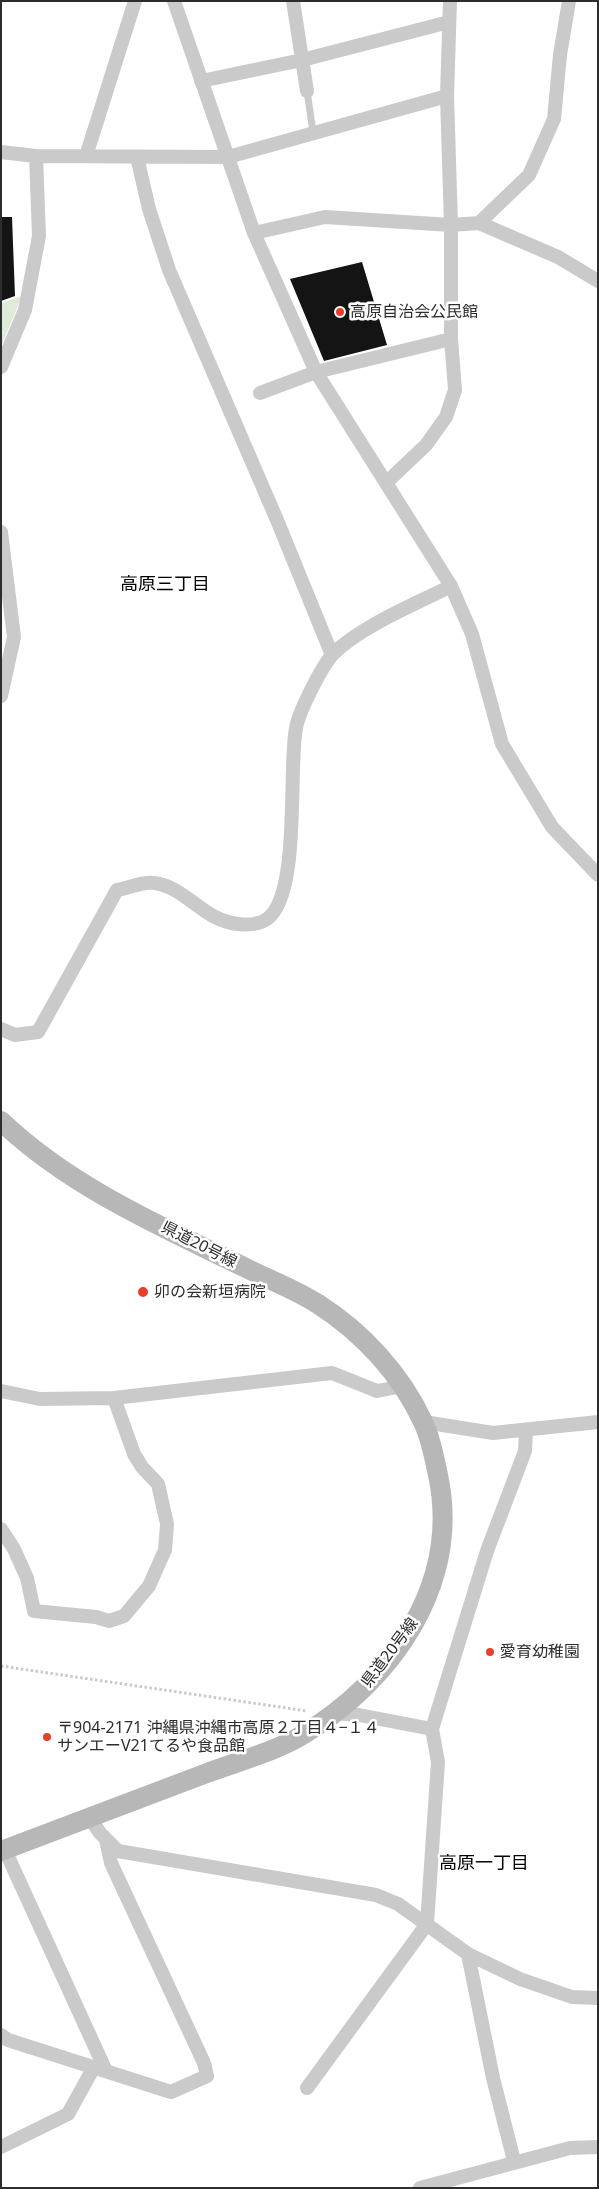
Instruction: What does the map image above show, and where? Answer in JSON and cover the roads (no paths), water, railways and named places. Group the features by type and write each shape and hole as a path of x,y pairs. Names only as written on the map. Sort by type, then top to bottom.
{"main road":[{"name":"県道20号線","path":"1,1121 38,1152 117,1203 318,1304 375,1350 403,1386 424,1422 433,1451 443,1508 442,1536 437,1565 429,1593 419,1615 393,1655 358,1695 302,1735 259,1754 3,1850"}],"street":[{"path":"86,156 135,1"},
{"path":"174,1 254,233 316,372 452,586 472,634 502,744 552,827 598,875"},
{"path":"293,1 307,91"},
{"path":"387,482 426,445 446,417 455,390 451,339 451,225 447,96 450,1"},
{"path":"478,223 529,175 554,119 560,55 570,1"},
{"path":"201,81 302,60 449,22"},
{"path":"1,152 36,156 228,157 447,96"},
{"path":"1,367 25,310 39,236 36,156"},
{"path":"137,157 150,209 169,270 277,520 332,655"},
{"path":"254,233 325,217 451,225 478,223 558,257 598,281"},
{"path":"260,393 316,372 451,339"},
{"path":"1,532 14,637 1,696"},
{"path":"1,1029 15,1035 38,1032 117,890 154,882 182,893 214,916 247,926 267,919 283,895 292,834 292,766 296,728 303,705 332,655 351,639 452,586"},
{"path":"1,1390 40,1399 114,1398 332,1373 377,1391 403,1386"},
{"path":"1,1529 14,1549 27,1578 34,1611 109,1620 124,1616 149,1586 165,1550 167,1524 158,1484 142,1467 134,1454 114,1398"},
{"path":"424,1422 494,1433 598,1422"},
{"path":"307,2088 426,1924 438,1762 432,1729 487,1551 525,1451 526,1431"},
{"path":"333,1713 359,1715 432,1729"},
{"path":"90,1818 118,1851 376,1895 398,1904 468,1954 528,1982 572,1997 598,1998"},
{"path":"1,2035 8,2040 171,2092 207,2076 204,2063 111,1863 106,1839"},
{"path":"3,1850 100,2069"},
{"path":"468,1954 493,2078 514,2162"},
{"path":"1,2147 68,2114 100,2069"},
{"path":"420,2188 570,2148 598,2146"}],"lane":[{"path":"307,91 314,132"}],"place":[{"name":"高原自治会公民館","path":"340,312"},
{"name":"卯の会新垣病院","path":"143,1292"},
{"name":"愛育幼稚園","path":"490,1652"},
{"name":"〒904-2171 沖縄県沖縄市高原２丁目４−１４ サンエーV21てるや食品館","path":"47,1737"}],"district":[{"name":"高原三丁目","path":"165,585"},
{"name":"高原一丁目","path":"484,1864"}]}
